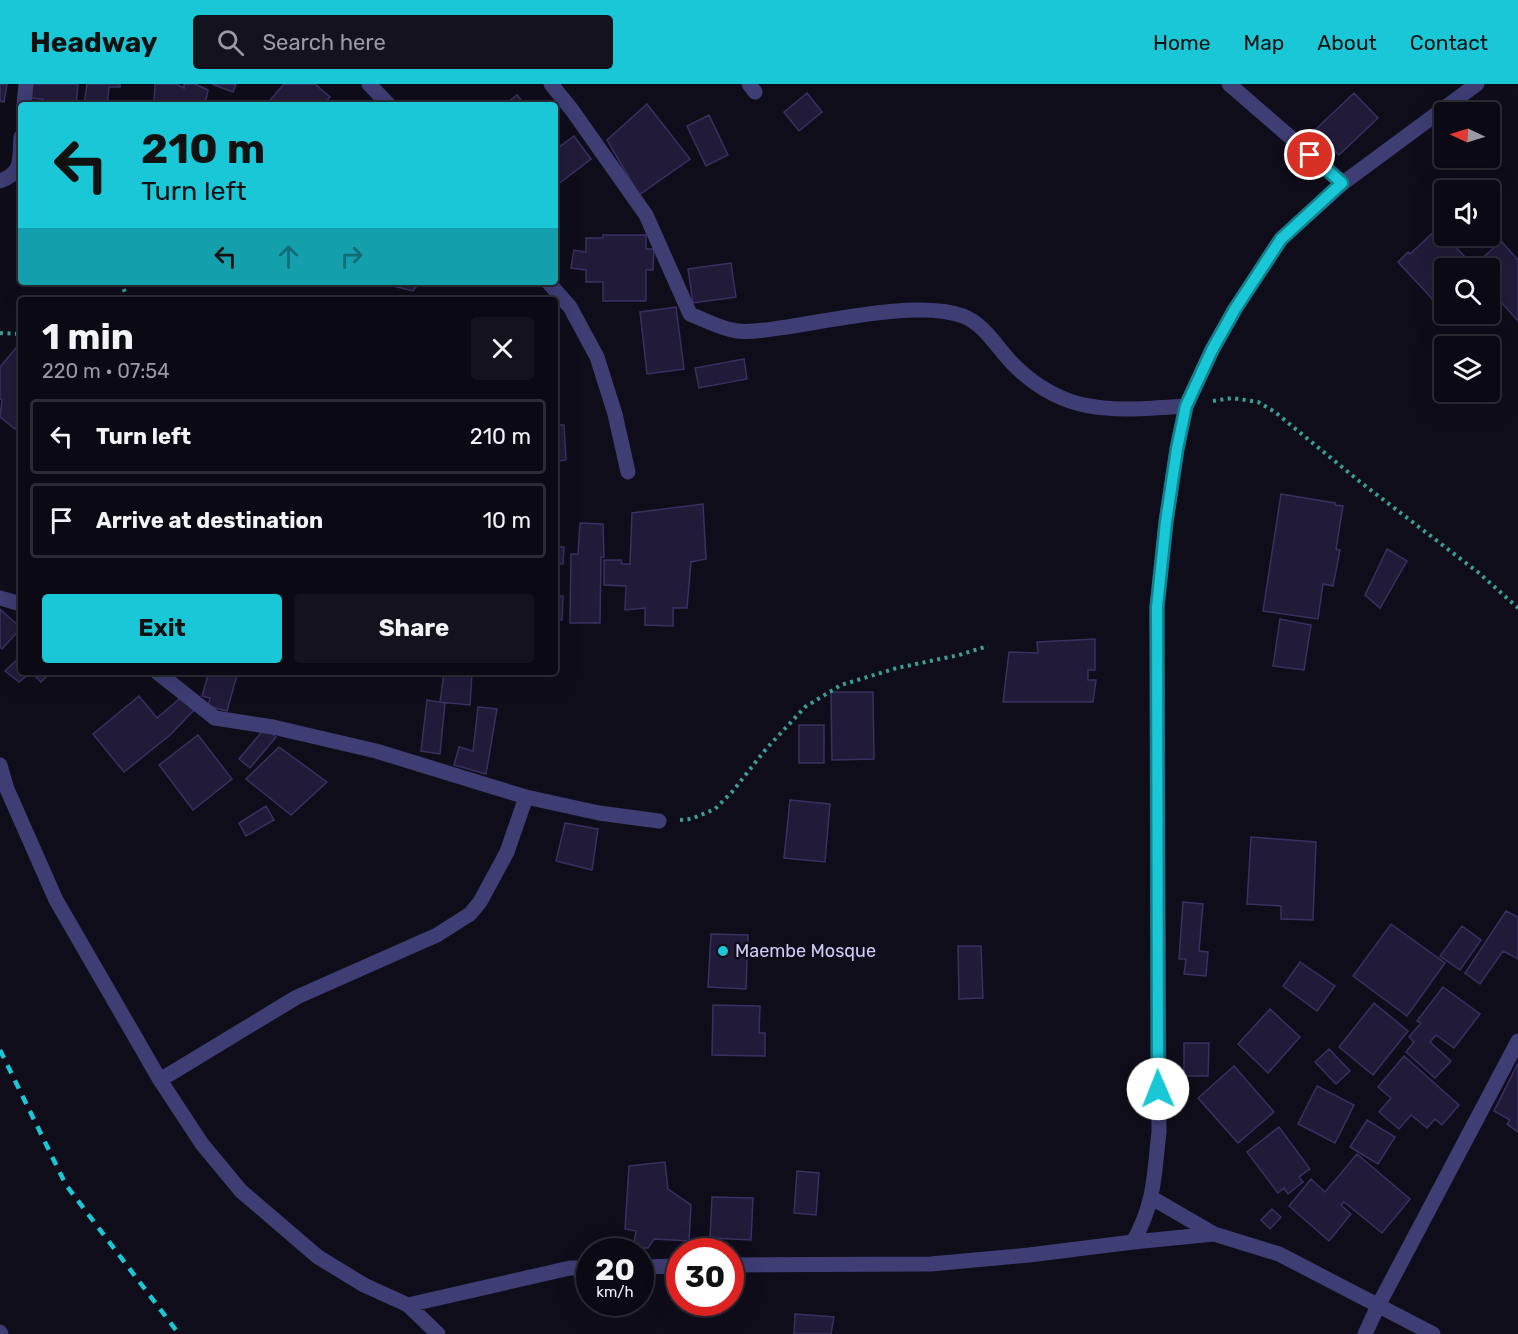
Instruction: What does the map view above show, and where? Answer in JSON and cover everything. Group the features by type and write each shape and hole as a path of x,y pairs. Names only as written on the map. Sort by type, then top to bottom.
{"street":[{"path":"24,102 26,84"},
{"path":"369,84 385,102"},
{"path":"551,84 646,215 690,314 737,331 771,329 893,311 922,311 964,316 980,327 1016,367 1044,390 1071,403 1103,409 1186,406"},
{"path":"1229,84 1342,183"},
{"path":"1133,1242 1144,1222 1152,1198 1159,1132 1157,607 1166,522 1186,406 1212,350 1235,309 1281,239 1342,183 1477,84"},
{"path":"0,181 17,171 18,162"},
{"path":"552,285 570,307 597,357 615,414 628,472"},
{"path":"0,598 18,603"},
{"path":"161,675 215,718 273,727 376,751 526,797 599,813 658,821"},
{"path":"0,765 7,789 56,900 160,1080 202,1144 241,1191 318,1257 364,1285 408,1305 438,1334"},
{"path":"160,1080 297,997 437,934 470,914 480,902 507,852 526,797"},
{"path":"1365,1334 1378,1305 1518,1041"},
{"path":"1152,1198 1214,1234 1279,1254 1433,1334"},
{"path":"744,1265 932,1264 1029,1256 1214,1234"},
{"path":"408,1305 576,1268"}],"path":[{"path":"0,333 18,334"},
{"path":"1186,406 1232,398 1258,402 1275,412 1359,481 1479,573 1518,608"},
{"path":"658,821 691,819 715,809 805,707 841,685 897,668 959,655 988,646"}],"building":[{"path":"0,84 7,84 4,102 0,101"},
{"path":"32,84 78,84 76,102 43,102 43,99 31,98"},
{"path":"87,84 120,84 120,87 109,87 107,102 84,102"},
{"path":"155,84 176,84 184,88 184,84 195,84 208,90 206,102 154,101"},
{"path":"212,84 236,84 233,92"},
{"path":"284,84 315,84 330,97 326,102 269,102"},
{"path":"807,93 822,112 799,131 784,112"},
{"path":"1354,93 1378,118 1339,155 1315,130"},
{"path":"517,95 523,102 508,102"},
{"path":"647,104 690,159 639,195 607,140"},
{"path":"709,115 728,155 706,166 687,126"},
{"path":"574,136 591,159 558,184 558,148"},
{"path":"1434,232 1434,246 1455,246 1466,258 1434,258 1434,301 1398,262 1408,252 1410,254"},
{"path":"603,235 646,235 646,249 654,249 653,270 646,270 646,301 603,301 603,282 586,282 586,270 571,268 574,250 586,252 586,238 603,238"},
{"path":"1500,242 1518,260 1518,321 1500,301 1500,258 1483,258 1496,246 1500,246"},
{"path":"731,263 736,297 693,303 688,269"},
{"path":"389,285 418,285 413,291"},
{"path":"676,307 684,369 647,374 640,312"},
{"path":"18,346 18,426 15,429 0,417 2,400 0,399 0,367"},
{"path":"744,359 747,379 699,388 695,368"},
{"path":"558,425 564,425 566,460 558,461"},
{"path":"1281,494 1343,506 1336,549 1340,550 1333,586 1323,584 1318,619 1263,611"},
{"path":"703,504 706,559 691,562 687,608 673,608 673,626 645,625 645,608 625,610 626,586 604,585 604,560 621,560 622,564 630,564 632,513"},
{"path":"580,523 603,524 604,557 601,557 600,623 570,623 571,554 578,554"},
{"path":"558,547 564,547 563,564 558,564"},
{"path":"1387,549 1407,561 1380,608 1365,595"},
{"path":"558,596 563,596 562,620 558,619"},
{"path":"0,609 18,625 18,631 2,649 0,647"},
{"path":"1280,619 1311,625 1304,670 1273,666"},
{"path":"1095,639 1095,670 1088,670 1088,680 1096,680 1093,702 1003,702 1009,652 1038,653 1037,642"},
{"path":"18,659 18,675 27,675 19,682 5,671"},
{"path":"34,675 48,675 41,682"},
{"path":"208,675 237,675 227,711 208,706 210,698 202,696"},
{"path":"444,675 472,675 470,705 440,702"},
{"path":"831,692 873,692 874,759 832,760"},
{"path":"185,694 197,707 170,735 124,772 93,734 139,696 157,718"},
{"path":"427,700 445,703 440,754 421,751"},
{"path":"478,707 497,709 486,774 454,765 459,747 473,751"},
{"path":"799,725 824,725 824,763 799,763"},
{"path":"265,728 276,737 250,768 239,759"},
{"path":"198,735 232,779 193,810 159,765"},
{"path":"279,747 327,782 291,815 246,779"},
{"path":"790,800 830,804 825,862 784,858"},
{"path":"266,806 274,820 246,836 239,823"},
{"path":"565,823 598,829 592,870 556,861"},
{"path":"1251,837 1316,842 1313,920 1281,919 1281,906 1247,904"},
{"path":"1183,902 1203,904 1199,951 1208,952 1206,976 1184,974 1186,959 1179,959"},
{"path":"1506,911 1518,917 1518,959 1503,951 1480,984 1465,973"},
{"path":"1391,924 1445,963 1407,1016 1353,976"},
{"path":"1462,926 1481,940 1460,970 1440,956"},
{"path":"711,934 748,935 746,989 708,987"},
{"path":"958,946 981,946 983,998 959,999"},
{"path":"1300,962 1335,986 1317,1011 1283,986"},
{"path":"1443,987 1480,1014 1454,1048 1436,1035 1430,1042 1451,1061 1435,1078 1406,1052 1414,1042 1409,1037 1421,1023 1417,1021"},
{"path":"1374,1003 1408,1031 1373,1075 1339,1047"},
{"path":"713,1005 760,1006 759,1033 765,1033 765,1056 712,1055"},
{"path":"1270,1009 1300,1037 1268,1073 1238,1044"},
{"path":"1184,1043 1209,1043 1208,1076 1184,1076"},
{"path":"1329,1049 1350,1071 1336,1084 1315,1062"},
{"path":"1404,1056 1459,1105 1442,1125 1435,1119 1427,1128 1411,1115 1399,1129 1379,1112 1391,1098 1378,1087"},
{"path":"1518,1063 1518,1132 1507,1124 1510,1120 1494,1111"},
{"path":"1234,1066 1274,1112 1238,1143 1198,1098"},
{"path":"1317,1086 1354,1105 1335,1143 1298,1124"},
{"path":"1367,1120 1395,1137 1378,1164 1350,1147"},
{"path":"1279,1127 1310,1169 1299,1177 1303,1182 1288,1194 1284,1188 1278,1193 1247,1152"},
{"path":"1357,1154 1410,1199 1382,1233 1344,1202 1341,1205 1351,1214 1329,1241 1289,1206 1311,1179 1325,1192"},
{"path":"665,1162 668,1189 691,1205 689,1238 635,1238 636,1231 625,1229 629,1166"},
{"path":"797,1171 819,1173 816,1215 794,1213"},
{"path":"712,1197 753,1198 751,1240 710,1238"},
{"path":"1272,1209 1281,1217 1270,1229 1261,1220"},
{"path":"795,1314 834,1317 831,1334 794,1334"}],"railway":[{"path":"0,1050 66,1185 179,1334"}],"place":[{"name":"Maembe Mosque","path":"723,951"}],"route":[{"path":"1158,1089 1157,607 1177,449 1186,406 1212,350 1235,309 1281,239 1342,183 1310,155"}]}
